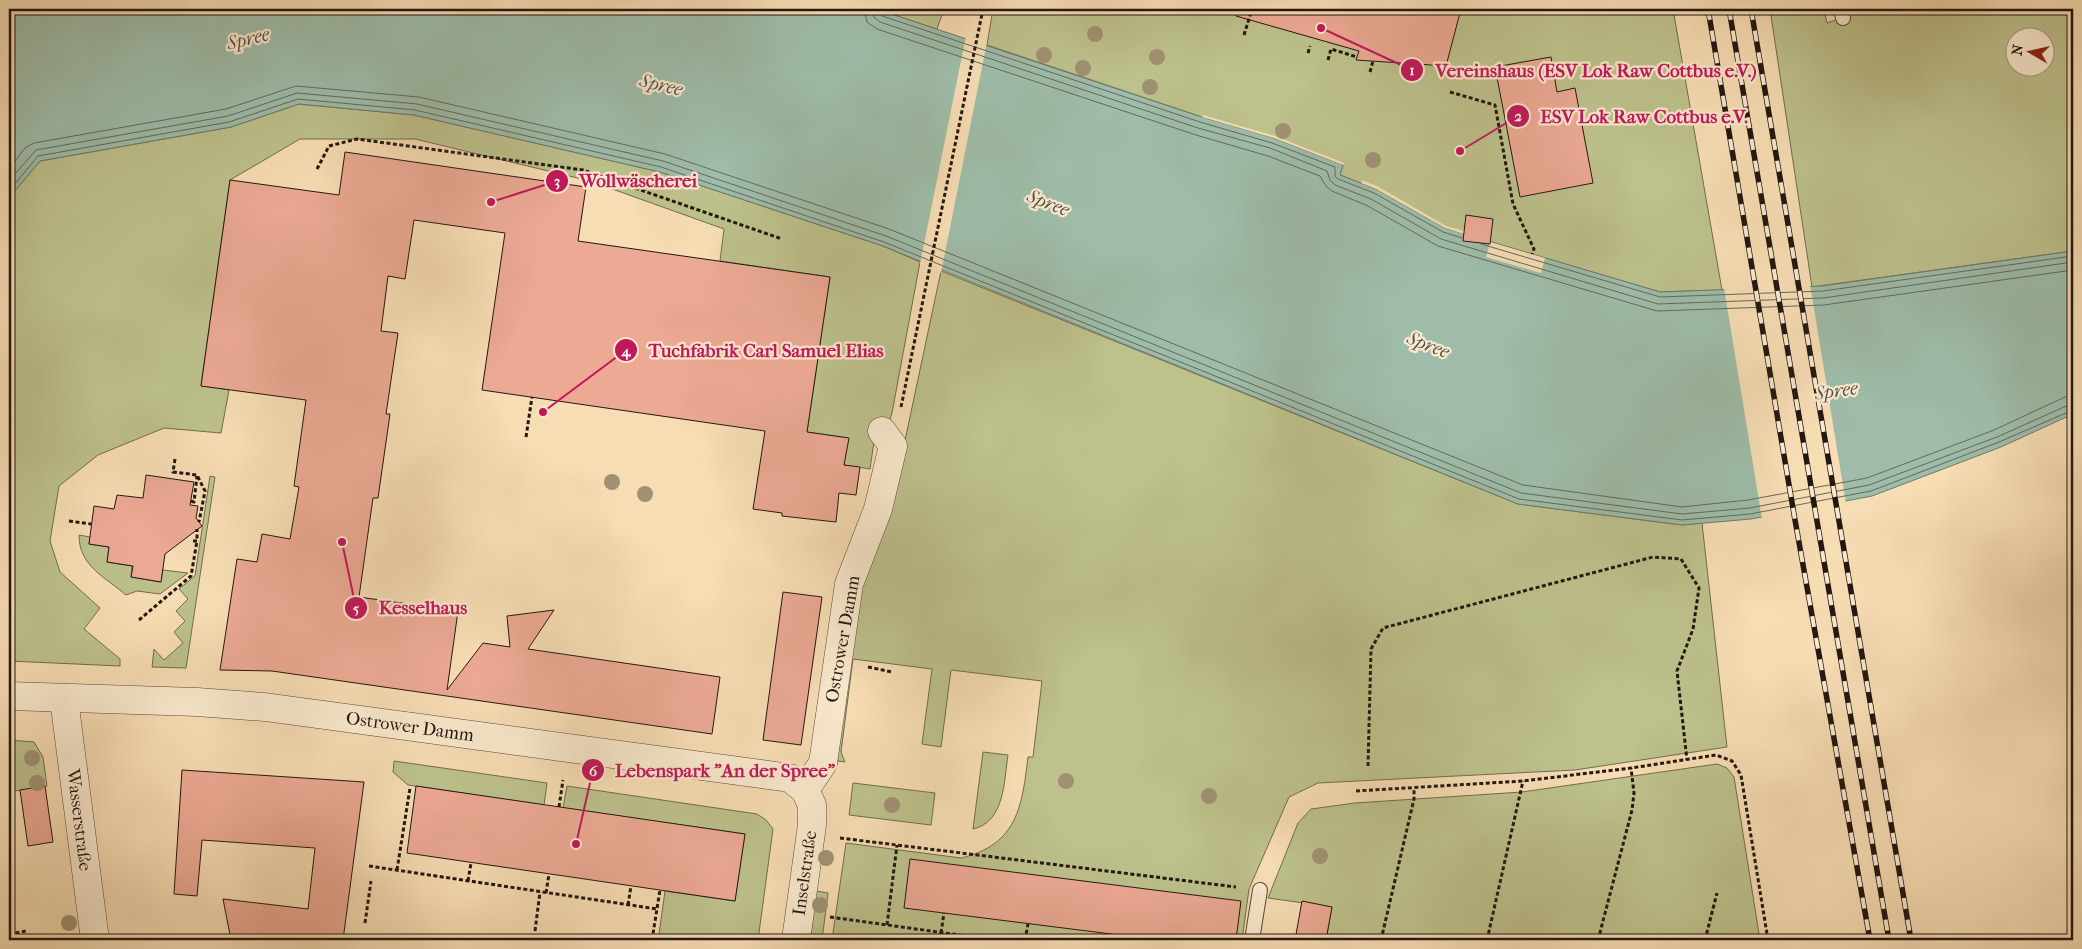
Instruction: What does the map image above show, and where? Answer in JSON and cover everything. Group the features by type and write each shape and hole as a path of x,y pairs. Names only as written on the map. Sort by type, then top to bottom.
{"street":[{"name":"Ostrower Damm","path":"9,696 197,702 265,707 790,778 808,798 823,762 849,584 878,509 888,438"},
{"name":"Wasserstraße","path":"64,699 95,940"},
{"name":"Inselstraße","path":"796,940 812,825 808,798"}],"lane":[{"path":"1252,940 1260,890"}],"path":[{"path":"888,438 925,295 983,9"},
{"path":"1244,35 1252,9"},
{"path":"1308,53 1310,46"},
{"path":"1328,60 1331,49 1357,57"},
{"path":"1370,72 1373,61"},
{"path":"1450,92 1496,105 1513,204 1534,249 1532,254"},
{"path":"317,169 329,146 356,139 583,170 782,239"},
{"path":"526,437 532,397"},
{"path":"175,459 173,472 197,475"},
{"path":"191,501 194,502 197,475"},
{"path":"197,475 205,491 199,522"},
{"path":"69,521 91,524"},
{"path":"139,620 191,576 198,529"},
{"path":"1368,766 1370,649 1383,628 1653,557 1681,558 1699,588 1692,629 1677,671 1687,760"},
{"path":"1356,791 1523,781 1631,768 1716,755 1732,761 1741,775 1768,940"},
{"path":"1598,940 1632,810 1634,793 1631,768"},
{"path":"559,807 564,780"},
{"path":"1487,940 1523,781"},
{"path":"397,870 410,788"},
{"path":"1381,940 1414,799 1414,788"},
{"path":"840,838 1237,887"},
{"path":"887,925 897,845"},
{"path":"468,881 471,863"},
{"path":"368,866 657,909"},
{"path":"9,870 15,868"},
{"path":"546,892 549,874"},
{"path":"365,923 371,881"},
{"path":"628,905 631,886"},
{"path":"652,940 660,890"},
{"path":"535,932 540,892"},
{"path":"1705,940 1717,893"},
{"path":"941,933 944,913"},
{"path":"835,918 995,940"},
{"path":"1025,940 1028,924"},
{"path":"9,934 26,931"},
{"path":"1110,940 1111,934"},
{"path":"619,940 620,936 644,940"}],"green space":[{"path":"876,9 944,9 937,29"},
{"path":"993,9 1673,9 1722,290 1660,292 1445,228 1376,189 1340,175 1343,165 1274,138 1202,117 987,45"},
{"path":"1770,9 1824,9 1827,23 1866,9 2073,9 2073,251 1812,287"},
{"path":"299,104 414,115 660,172 883,246 920,262 892,413 889,422 874,441 870,469 844,465 848,438 807,432 830,277 720,261 724,229 590,181 415,139 300,139 230,180 201,385 229,390 221,433 164,428 98,455 59,486 50,541 60,572 100,608 84,629 120,659 120,666 9,661 9,198 40,161 231,127"},
{"path":"941,271 1518,504 1682,525 1702,523 1727,747 1575,770 1318,783 1289,797 1249,889 1242,940 832,940 846,843 961,858 980,852 994,844 1005,834 1013,821 1023,792 1028,757 1033,757 1042,681 951,670 941,747 922,744 932,669 853,659 841,752 845,762 838,761 834,753 860,586 890,511"},
{"path":"210,476 215,477 186,668 152,667 154,649 164,660 183,643 174,632 185,621 176,611 188,599 179,589 195,576"},
{"path":"79,535 90,537 89,544 109,547 107,562 132,566 131,577 160,582 163,570 188,573 160,594 137,591 126,595 88,563 80,546"},
{"path":"9,740 34,742 43,757 47,786 15,791 9,783"},
{"path":"983,752 1008,755 1004,788 997,809 991,818 984,825 973,829"},
{"path":"394,761 547,783 544,805 408,785 393,772"},
{"path":"1717,764 1727,768 1734,777 1760,940 1326,940 1332,907 1268,898 1298,823 1311,809 1355,803 1522,792"},
{"path":"853,783 935,793 931,825 849,815"},
{"path":"567,786 757,814 766,820 773,829 758,940 667,940 667,936 659,934 665,891 735,901 745,834 563,808"},
{"path":"816,891 828,893 822,940 810,940"}],"water":[{"name":"Spree","path":"9,9 876,9 1202,117 1274,138 1343,165 1340,175 1376,189 1445,228 1660,292 1822,286 2073,251 2073,414 2001,447 1872,496 1751,519 1682,525 1518,504 883,246 660,172 414,115 299,104 231,127 40,161 9,198"}],"pier":[{"path":"966,36 987,42 941,273 920,264"},
{"path":"1203,115 1275,136 1344,163 1343,165 1274,138 1202,117"},
{"path":"1362,180 1377,186 1446,226 1464,231 1464,234 1445,228 1376,189 1361,183"},
{"path":"1490,242 1545,258 1541,273 1486,257"},
{"path":"1810,284 1846,504 1762,519 1724,288"}],"building":[{"path":"1237,9 1461,9 1446,66 1356,60 1359,51 1236,16"},
{"path":"1551,57 1557,92 1575,88 1593,183 1520,197 1495,67"},
{"path":"345,152 586,187 578,241 830,277 807,432 849,438 844,465 860,467 856,495 839,493 836,522 782,516 782,513 753,509 765,431 482,390 505,233 414,220 405,279 388,276 381,331 398,333 386,414 390,414 378,498 373,498 359,597 458,611 447,690 483,643 510,647 507,616 554,610 528,649 720,677 712,734 272,671 220,670 237,559 257,562 262,534 290,539 299,487 294,486 306,400 201,386 230,180 339,195"},
{"path":"1466,215 1493,219 1490,244 1463,241"},
{"path":"146,475 194,482 190,505 198,506 196,518 202,526 165,554 161,582 131,577 133,566 107,562 109,547 89,544 94,506 114,509 117,495 143,498"},
{"path":"783,592 822,597 801,745 763,740"},
{"path":"182,770 364,782 343,940 231,940 223,899 308,909 315,848 202,840 197,896 174,894"},
{"path":"45,786 53,842 28,846 20,790"},
{"path":"416,786 745,834 735,901 407,853"},
{"path":"910,859 1241,901 1236,940 1159,940 904,908"},
{"path":"1302,901 1332,907 1326,940 1295,940"}],"railway":[{"path":"1708,9 1795,520 1870,940"},
{"path":"1729,9 1889,940"},
{"path":"1751,9 1911,940"}],"place":[{"name":"Vereinshaus (ESV Lok Raw Cottbus e.V.)","path":"1321,28"},
{"name":"ESV Lok Raw Cottbus e.V.","path":"1460,151"},
{"name":"Wollwäscherei","path":"491,202"},
{"name":"Tuchfabrik Carl Samuel Elias","path":"543,412"},
{"name":"Kesselhaus","path":"342,542"},
{"name":"Lebenspark \"An der Spree\"","path":"576,844"}]}
